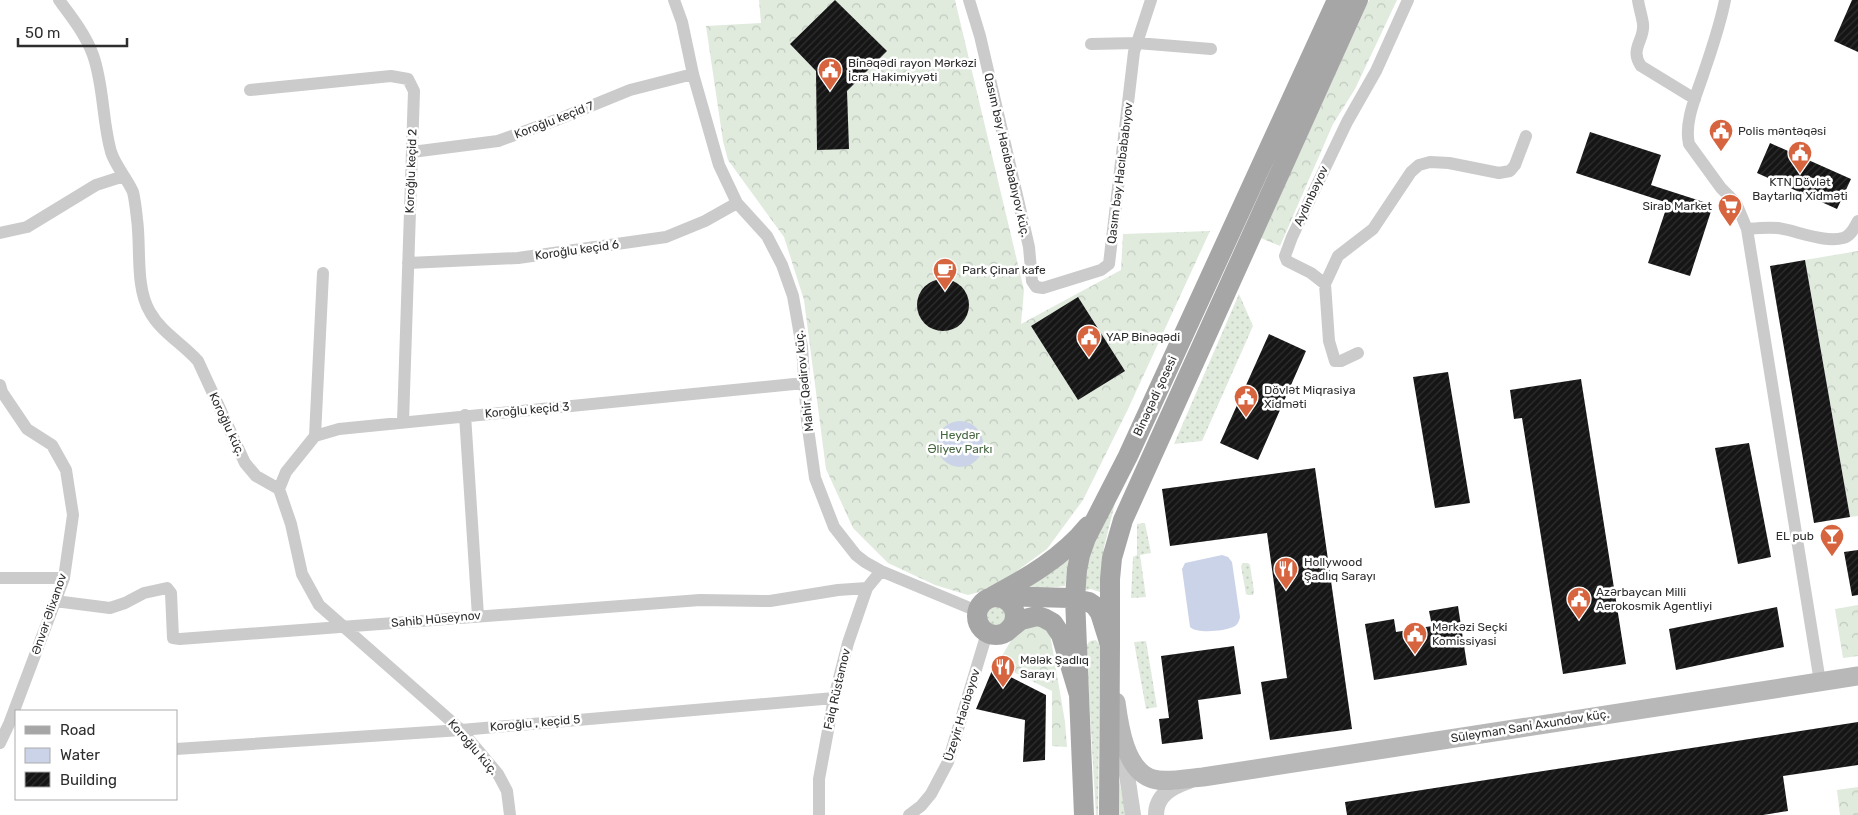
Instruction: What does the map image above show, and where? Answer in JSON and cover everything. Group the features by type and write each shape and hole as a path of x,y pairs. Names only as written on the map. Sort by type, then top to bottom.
{"main road":[{"name":"Binəqədi şosesi","path":"1079,695 1075,598 1080,555 1098,513 1128,456 1337,0"},
{"name":"Binəqədi şosesi","path":"1109,815 1110,579 1112,558 1123,520 1358,0"},
{"path":"1084,815 1079,695 1061,634 1053,623 1038,616 1022,620 1000,635 987,633 978,624 987,602 1057,555 1085,530 1098,513"},
{"path":"987,602 1075,598 1089,602 1100,613 1110,653"},
{"path":"987,602 1009,601 1014,608 1015,621 1010,628"},
{"name":"Süleyman Sani Axundov küç.","path":"1110,653 1121,734 1129,755 1145,775 1152,779 1161,780 1203,776 1858,676"}],"street":[{"name":"Koroğlu küç.","path":"59,0 74,20 93,54 111,151 116,164 133,193 138,223 141,280 150,312 164,329 198,361 245,463 256,476 280,489 291,524 302,574 319,605 461,730 498,774 507,791 510,815"},
{"name":"Mahir Qədirov küç.","path":"674,0 682,22 693,74 719,165 738,203 767,236 782,265 793,296 802,346 807,421 816,478 824,505 834,527 856,555 881,571 987,602"},
{"name":"Qasım bəy Hacıbababıyov küç.","path":"969,0 980,36 1028,247 1032,281"},
{"name":"Qasım bəy Hacıbababıyov","path":"1032,281 1036,287 1042,288 1101,270 1109,264 1134,52 1151,0"},
{"name":"Aydınbəyov","path":"1326,284 1311,273 1287,261 1286,256 1292,238 1338,140 1376,71 1408,0"},
{"path":"1638,0 1643,24 1636,59 1641,66 1695,99"},
{"path":"1725,0 1720,23 1695,99 1688,128 1689,144 1721,188 1736,203 1747,230 1820,682"},
{"path":"1091,44 1137,43 1211,49"},
{"name":"Koroğlu keçid 7","path":"412,152 498,141 630,90 693,74"},
{"name":"Koroğlu keçid 2","path":"250,90 391,76 408,79 414,91 403,422"},
{"path":"1358,353 1341,361 1335,361 1329,342 1326,284 1338,256 1373,229 1411,172 1420,165 1430,162 1449,163 1499,173 1510,171 1515,165 1526,136"},
{"path":"0,233 27,227 96,185 124,176"},
{"name":"Koroğlu keçid 6","path":"408,263 518,258 666,238 738,203"},
{"path":"1747,230 1766,227 1779,228 1830,240 1844,238 1852,233 1858,221"},
{"path":"280,489 286,472 315,436 323,273"},
{"name":"Koroğlu keçid 3","path":"315,436 339,429 465,415 804,383"},
{"name":"Ənvər Əlixanov","path":"0,385 2,392 27,429 52,446 66,470 74,515 64,578 9,724 0,743"},
{"path":"465,415 478,616"},
{"name":"Faiq Rüstəmov","path":"819,815 819,779 834,698 848,643 867,588 881,571"},
{"path":"0,578 64,578"},
{"name":"Sahib Hüseynov","path":"55,601 110,608 126,603 144,593 167,588 172,594 173,638 180,640 700,600 770,601 867,588"},
{"name":"Üzeyir Hacıbəyov","path":"909,815 931,794 948,762 987,633"},
{"name":"Koroğlu , keçid 5","path":"178,749 461,730 834,698"},
{"path":"1121,734 1133,815"},
{"path":"1156,815 1160,800 1166,792 1174,786 1203,776"}],"green space":[{"name":"Heydər Əliyev Parkı","path":"759,0 955,0 1024,290 1021,324 1121,270 1123,234 1210,231 1128,409 1083,500 1047,549 987,590 968,595 935,585 888,563 853,528 826,469 804,300 784,237 728,160 723,141 706,26 761,23"},
{"path":"1369,0 1397,0 1355,89 1333,124 1280,246 1261,238"},
{"path":"1858,251 1858,516 1850,517 1805,260"},
{"path":"1239,294 1253,326 1202,441 1174,444"},
{"path":"1117,495 1104,547 1100,592 1091,589 1082,591 1089,552"},
{"path":"1145,523 1151,553 1140,555 1146,597 1131,598 1133,557 1137,555 1137,524"},
{"path":"1073,550 1065,586 1022,590"},
{"path":"1243,563 1250,565 1253,595 1246,594 1241,566"},
{"path":"996,604 1005,607 1008,616 1005,625 996,628 987,625 984,616 987,607"},
{"path":"1858,605 1858,656 1843,658 1835,609"},
{"path":"1039,624 1050,634 1065,722 1067,747 1052,746 1052,691 997,664 1018,629"},
{"path":"1096,640 1100,645 1098,815 1096,815 1086,646 1090,641"},
{"path":"1146,641 1157,707 1146,709 1134,642"},
{"path":"1116,765 1126,815 1116,815"},
{"path":"1858,787 1858,815 1840,815 1837,790"}],"water":[{"path":"965,421 969,422 979,431 982,435 982,453 973,463 965,467 955,467 947,463 938,453 937,439 941,431 951,422"},
{"path":"1222,555 1228,557 1232,562 1239,621 1235,626 1224,630 1199,631 1190,627 1182,569 1185,563"}],"building":[{"path":"835,0 887,51 847,91 849,149 817,150 816,71 790,44"},
{"path":"1852,0 1858,0 1858,52 1834,41"},
{"path":"1590,132 1661,155 1651,185 1713,205 1690,276 1648,263 1668,203 1576,173"},
{"path":"1770,143 1851,179 1837,209 1757,173"},
{"path":"1805,260 1850,517 1814,523 1770,266"},
{"path":"938,279 948,279 957,283 965,291 969,305 965,319 957,327 948,331 938,331 929,327 921,319 917,310 917,300 921,291 929,283"},
{"path":"1078,297 1125,371 1078,400 1031,326"},
{"path":"1269,334 1306,351 1258,460 1220,443"},
{"path":"1448,372 1470,503 1435,508 1413,377"},
{"path":"1581,379 1626,664 1563,674 1522,418 1514,419 1510,390"},
{"path":"1749,443 1771,557 1738,564 1715,448"},
{"path":"1315,468 1352,729 1270,740 1261,682 1287,678 1267,533 1170,546 1162,489"},
{"path":"1858,550 1858,595 1852,596 1844,552"},
{"path":"1458,606 1467,665 1374,680 1365,624 1394,619 1396,632 1432,626 1429,611"},
{"path":"1777,607 1784,647 1676,670 1669,629"},
{"path":"1234,646 1241,694 1198,700 1203,739 1162,744 1159,719 1169,718 1161,656"},
{"path":"993,668 1046,695 1045,760 1023,762 1025,720 976,709"},
{"path":"1858,722 1858,765 1783,776 1788,811 1763,815 1347,815 1345,802"}],"place":[{"name":"Binəqədi rayon Mərkəzi İcra Hakimiyyəti","path":"830,91"},
{"name":"Polis məntəqəsi","path":"1721,152"},
{"name":"KTN Dövlət Baytarlıq Xidməti","path":"1800,174"},
{"name":"Sirab Market","path":"1730,227"},
{"name":"Park Çinar kafe","path":"945,291"},
{"name":"YAP Binəqədi","path":"1089,358"},
{"name":"Dövlət Miqrasiya Xidməti","path":"1246,418"},
{"name":"EL pub","path":"1832,557"},
{"name":"Hollywood Şadlıq Sarayı","path":"1286,590"},
{"name":"Azərbaycan Milli Aerokosmik Agentliyi","path":"1579,620"},
{"name":"Mərkəzi Seçki Komissiyasi","path":"1415,655"},
{"name":"Mələk Şadlıq Sarayı","path":"1003,688"}]}
